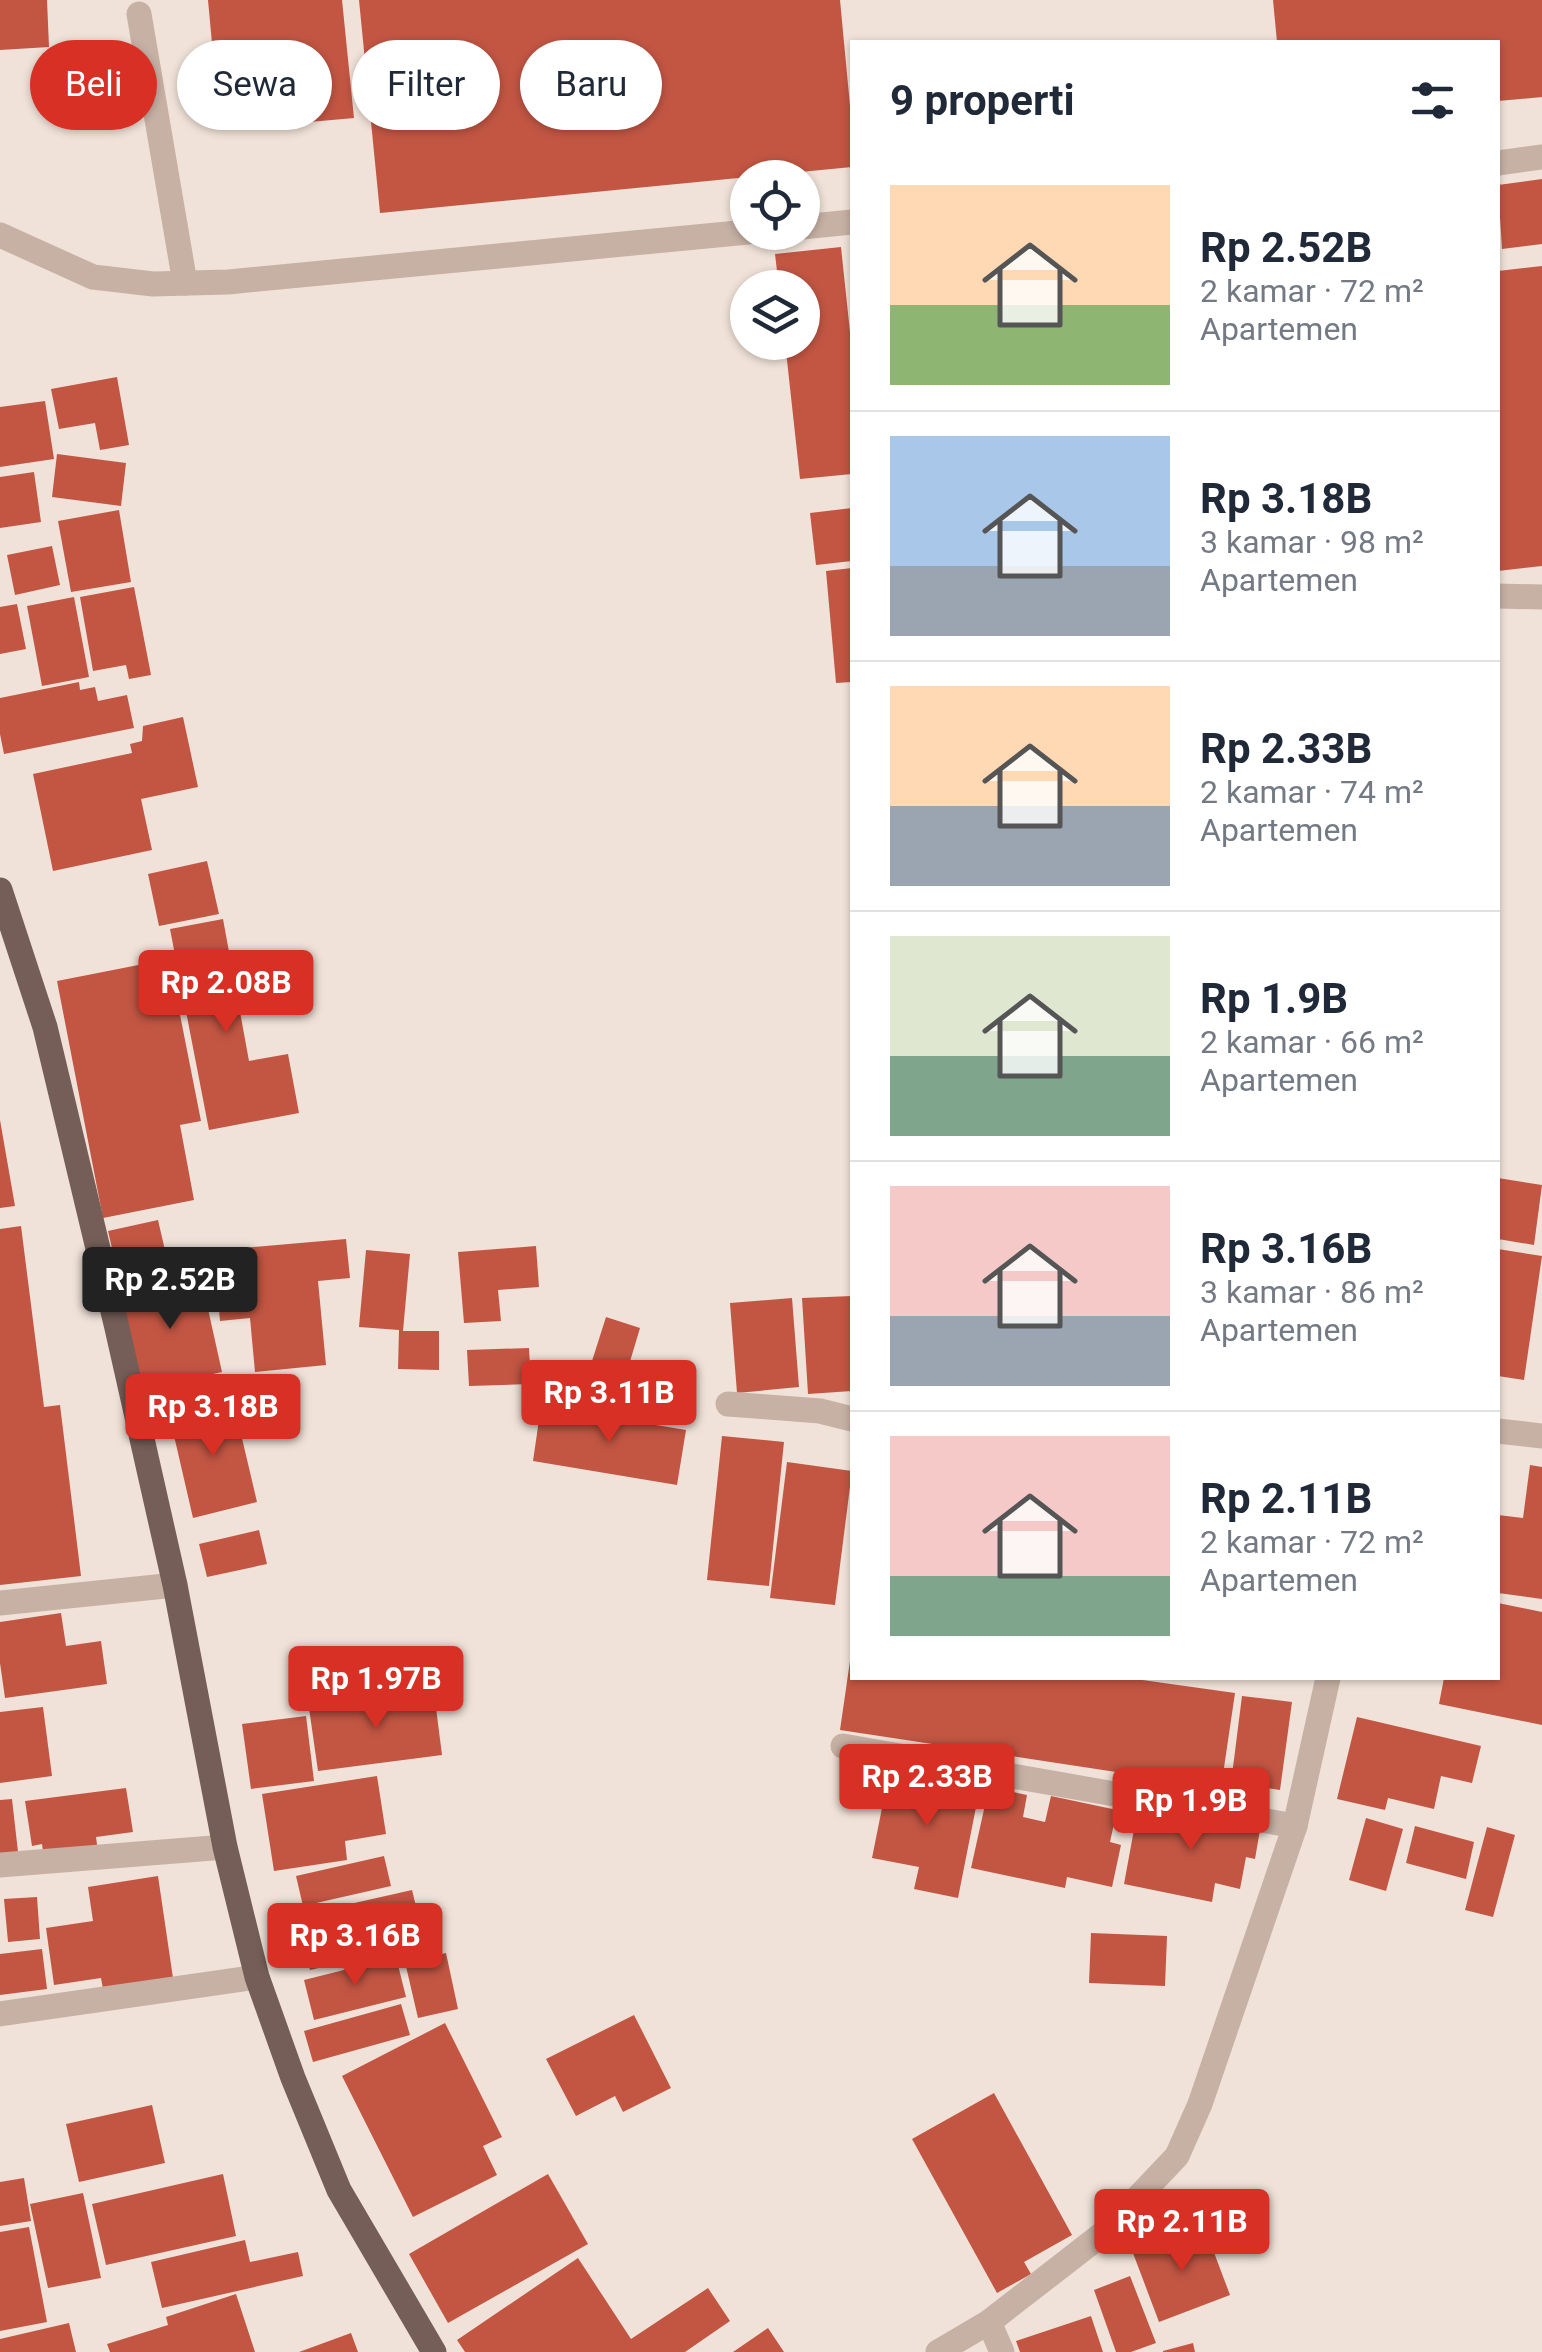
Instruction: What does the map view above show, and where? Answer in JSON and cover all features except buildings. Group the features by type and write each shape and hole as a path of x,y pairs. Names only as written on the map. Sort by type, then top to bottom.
{"main road":[{"path":"0,890 45,1027 175,1586 224,1847 257,1977 339,2190 434,2352"}],"street":[{"path":"138,14 184,283"},
{"path":"1500,163 1542,157"},
{"path":"820,225 850,222"},
{"path":"0,235 93,277 153,284 266,279 730,234"},
{"path":"1500,596 1542,597"},
{"path":"728,1404 820,1411 850,1418"},
{"path":"1500,1431 1542,1436"},
{"path":"0,1603 175,1586"},
{"path":"938,2352 989,2322 1105,2232 1177,2156 1200,2104 1295,1826 1328,1680"},
{"path":"843,1746 1295,1826"},
{"path":"0,1865 224,1847"},
{"path":"0,2014 257,1977"},
{"path":"989,2322 1002,2352"}]}
